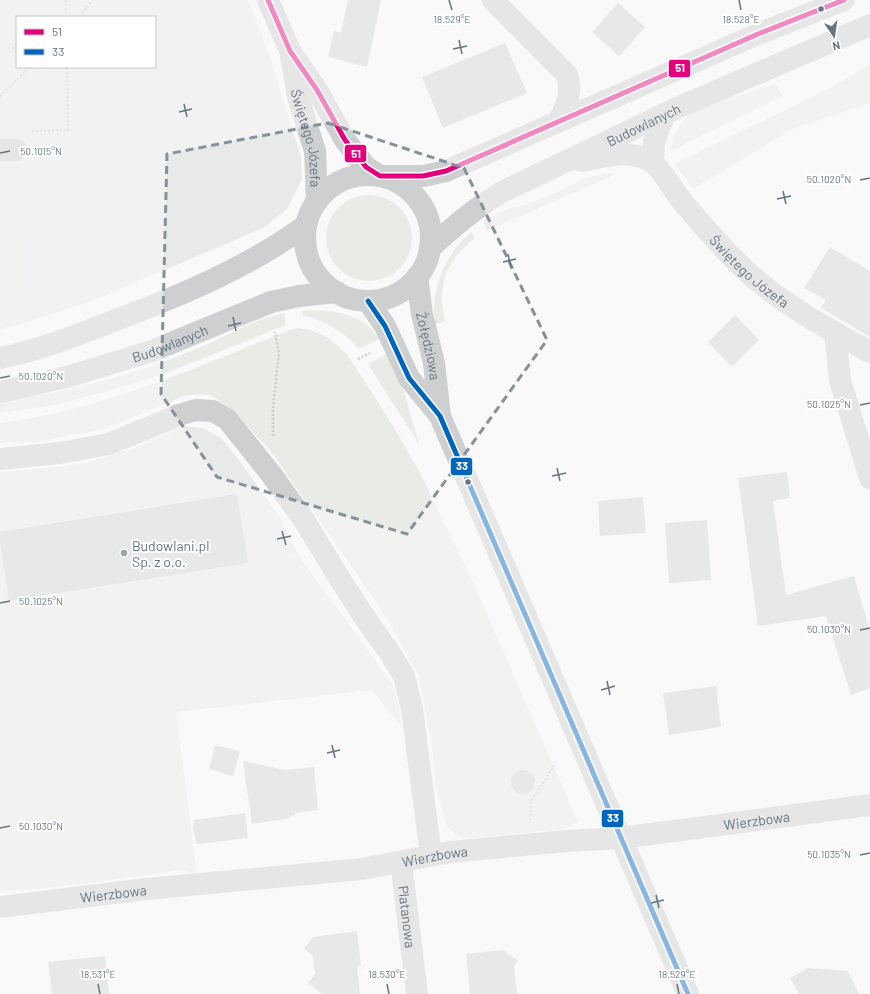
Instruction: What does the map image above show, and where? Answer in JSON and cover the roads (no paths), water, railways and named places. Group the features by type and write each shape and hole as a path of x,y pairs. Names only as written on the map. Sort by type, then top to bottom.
{"street":[{"name":"Świętego Józefa","path":"268,0 290,51 317,90 349,145 363,164 380,176"},
{"path":"493,0 567,75 569,87 568,102 559,121"},
{"path":"380,176 402,185 419,202 429,224 430,248 426,263 412,283 395,294 368,301 352,299 337,292 323,282 313,268 306,251 306,225 317,201 329,189 344,180 362,175 423,176 441,173 758,34 844,0"},
{"name":"Budowlanych","path":"430,248 481,205 504,191 665,114 870,25"},
{"name":"Świętego Józefa","path":"290,51 298,97 315,151 317,201"},
{"path":"653,162 654,142 665,114"},
{"name":"Świętego Józefa","path":"556,165 627,154 635,154 653,162 692,212 747,272 800,313 870,352"},
{"path":"0,358 32,351 64,341 152,306 241,265 281,243 306,225"},
{"name":"Żołędziowa","path":"417,277 421,308 434,363 440,416"},
{"name":"Budowlanych","path":"0,392 53,380 152,351 271,302 299,296 337,292"},
{"name":"Żołędziowa","path":"368,301 385,326 409,378 440,416 688,994"},
{"path":"835,333 840,380 870,478"},
{"path":"0,459 60,453 109,444 178,415 196,410 213,411 227,419 271,474 304,520 338,576 404,676 412,709 431,856"},
{"name":"Wierzbowa","path":"0,907 146,889 362,869 450,852 621,838 870,805"},
{"name":"Platanowa","path":"401,862 417,994"}],"place":[{"name":"Budowlani.pl Sp. z o.o.","path":"124,553"}]}
